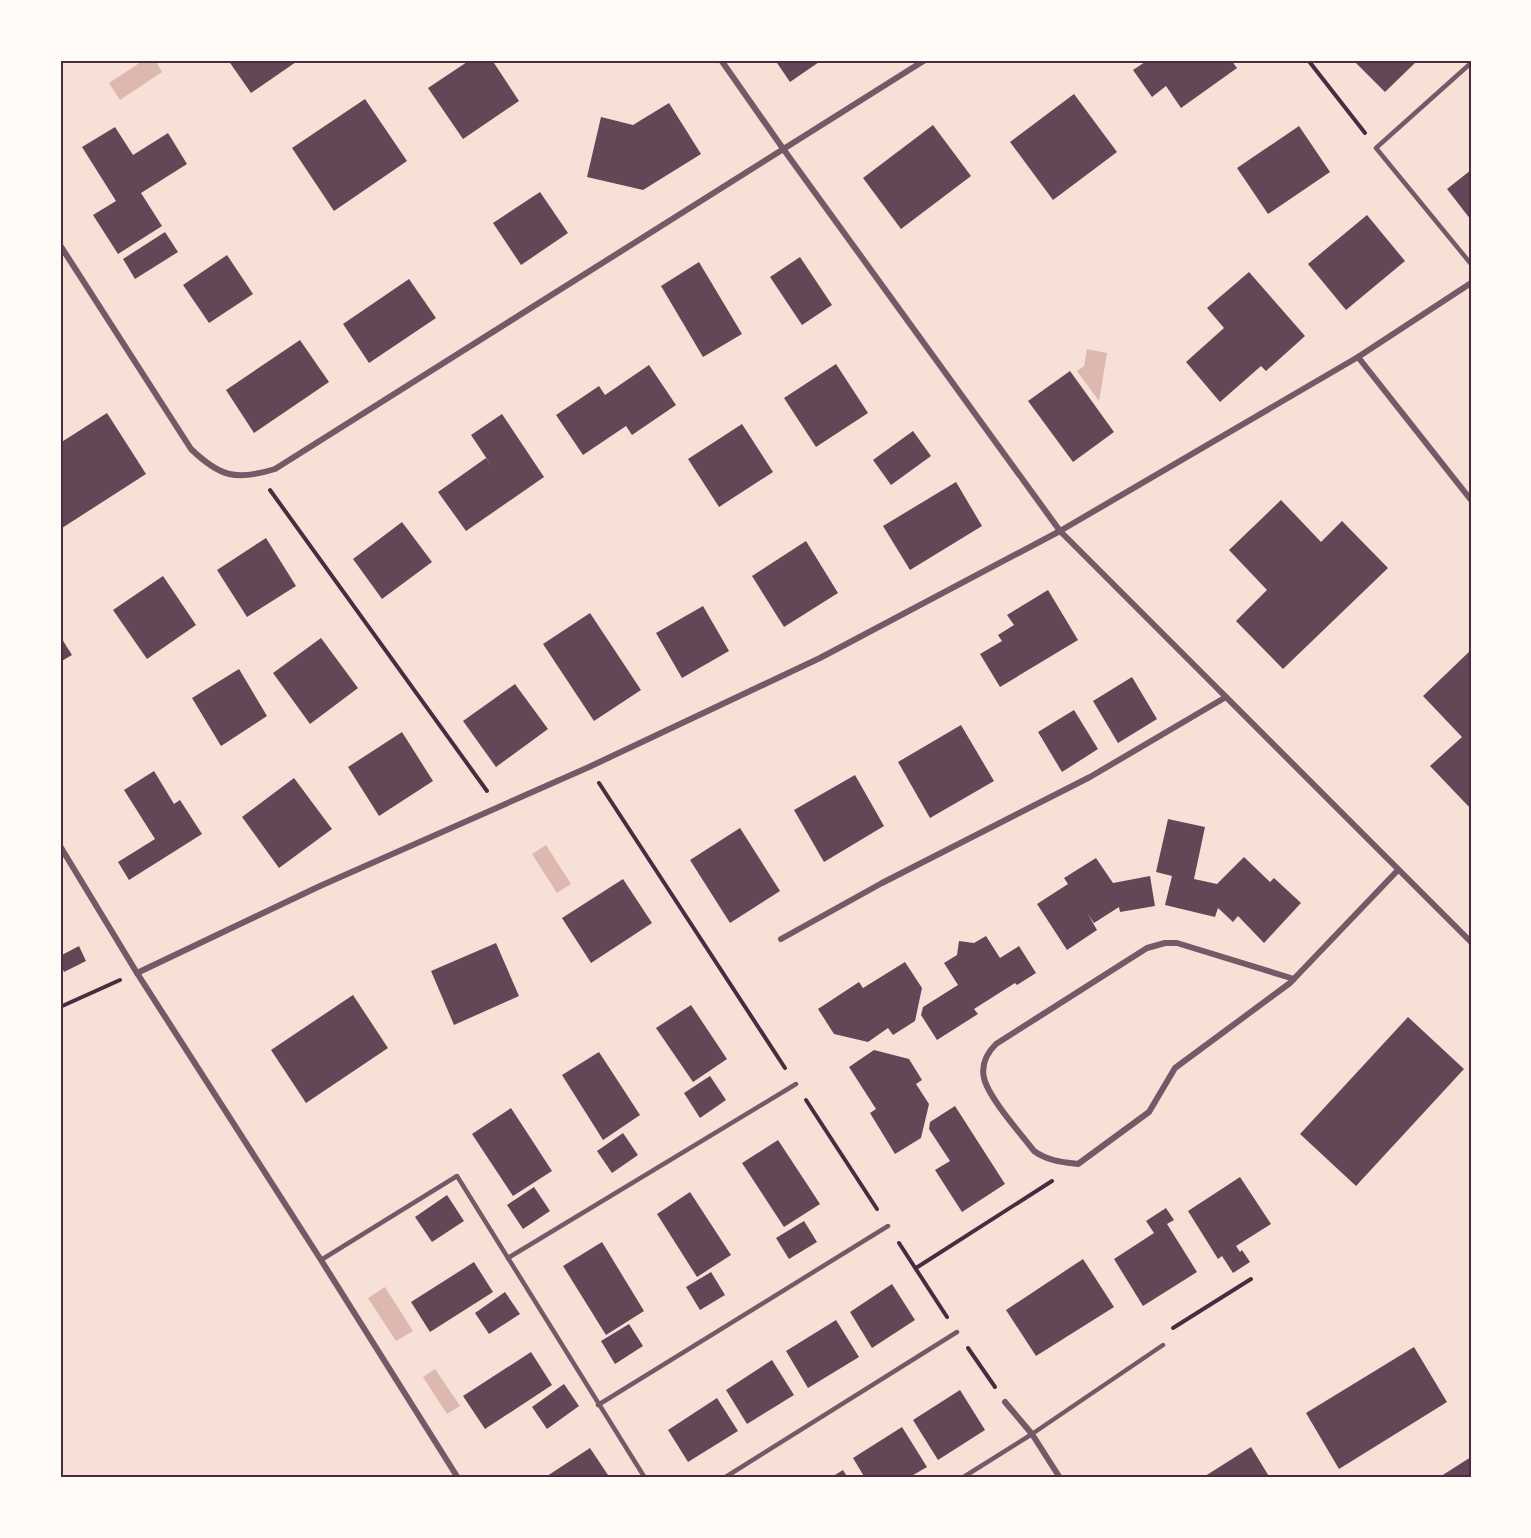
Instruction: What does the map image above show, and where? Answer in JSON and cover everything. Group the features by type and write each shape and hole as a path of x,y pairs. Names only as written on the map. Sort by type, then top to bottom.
{"street":[{"path":"720,60 1060,531 1471,942"},
{"path":"60,245 191,449 212,468 225,474 241,477 259,474 275,469 926,60"},
{"path":"137,973 321,886 589,767 820,658 1060,531 1358,357 1471,283"},
{"path":"1358,357 1471,500"},
{"path":"782,939 882,883 1090,777 1226,697"},
{"path":"60,846 137,973 458,1478"},
{"path":"1294,979 1177,943 1165,943 1147,948 996,1044 989,1051 984,1062 983,1077 990,1092 1034,1151 1056,1161 1078,1164 1149,1112 1175,1068 1294,979 1398,870"},
{"path":"1005,1402 1032,1434 1060,1478"}],"lane":[{"path":"1471,63 1376,148 1471,264"},
{"path":"508,1258 796,1084"},
{"path":"321,1260 457,1176 645,1478"},
{"path":"598,1405 888,1226"},
{"path":"724,1478 957,1332"},
{"path":"962,1478 1032,1434 1163,1345"}],"path":[{"path":"1308,60 1376,148"},
{"path":"259,474 498,806"},
{"path":"60,1006 137,973"},
{"path":"916,1268 1055,1179"},
{"path":"1163,1345 1172,1329 1251,1279"}],"shaded area":[{"path":"144,60 155,60 162,72 120,100 109,83"},
{"path":"1087,349 1107,353 1099,401 1077,371 1084,366"},
{"path":"546,845 571,884 557,893 532,854"},
{"path":"385,1287 413,1331 396,1341 368,1298"},
{"path":"435,1369 460,1406 447,1414 423,1377"}],"building":[{"path":"228,60 295,60 296,62 251,93"},
{"path":"470,60 492,60 519,101 463,139 428,88"},
{"path":"775,60 822,60 790,82"},
{"path":"1148,60 1231,60 1237,68 1181,108 1166,86 1152,97 1133,70"},
{"path":"1353,60 1418,60 1385,92"},
{"path":"1074,94 1117,152 1053,200 1010,142"},
{"path":"365,99 407,161 334,211 292,148"},
{"path":"669,103 701,154 643,190 587,177 601,117 633,125"},
{"path":"933,125 971,176 901,229 863,178"},
{"path":"1299,126 1330,172 1268,214 1237,168"},
{"path":"115,127 133,155 168,133 187,164 141,193 162,226 118,254 93,215 116,201 82,147"},
{"path":"1471,170 1471,220 1447,189"},
{"path":"540,192 568,233 521,265 493,223"},
{"path":"1367,215 1405,261 1346,310 1308,264"},
{"path":"165,232 178,252 135,279 123,259"},
{"path":"227,255 253,294 209,323 183,285"},
{"path":"800,257 832,305 802,325 770,277"},
{"path":"699,262 742,334 703,357 661,286"},
{"path":"1249,272 1305,336 1266,371 1261,366 1220,402 1186,362 1224,328 1207,308"},
{"path":"409,279 436,318 369,363 343,324"},
{"path":"300,340 329,382 254,433 226,390"},
{"path":"836,364 868,413 816,447 784,398"},
{"path":"649,365 676,405 632,435 626,426 583,455 556,415 599,386 605,395"},
{"path":"1070,371 1114,432 1073,462 1028,401"},
{"path":"107,413 146,474 62,528 60,525 60,443"},
{"path":"502,414 544,477 466,531 438,492 486,458 493,468 471,435"},
{"path":"742,424 773,472 719,507 688,459"},
{"path":"913,431 931,456 891,485 873,460"},
{"path":"956,482 982,526 910,570 883,526"},
{"path":"1281,500 1321,542 1342,521 1388,568 1283,669 1236,621 1267,590 1229,550"},
{"path":"402,522 432,562 382,599 353,559"},
{"path":"266,538 296,586 247,617 217,570"},
{"path":"806,541 838,593 784,627 752,576"},
{"path":"163,576 196,625 147,659 113,610"},
{"path":"1048,590 1078,640 1000,687 980,654 1002,641 998,635 1014,625 1007,615"},
{"path":"703,606 729,651 682,678 656,633"},
{"path":"590,613 641,690 594,721 543,644"},
{"path":"60,636 72,655 60,662"},
{"path":"321,638 358,688 310,724 273,673"},
{"path":"1471,650 1471,809 1430,766 1462,737 1423,696"},
{"path":"239,669 267,716 221,746 192,698"},
{"path":"1132,677 1157,719 1118,743 1093,701"},
{"path":"515,684 548,729 496,767 463,721"},
{"path":"1074,710 1098,749 1062,772 1038,732"},
{"path":"961,725 994,781 930,818 898,762"},
{"path":"402,732 433,781 379,816 348,767"},
{"path":"154,771 174,804 180,800 202,834 129,880 118,862 155,839 124,790"},
{"path":"855,775 884,826 824,862 794,810"},
{"path":"294,778 332,829 279,868 242,817"},
{"path":"1168,819 1205,827 1194,879 1217,884 1244,857 1270,882 1274,878 1301,903 1264,943 1238,916 1233,922 1218,908 1215,917 1165,905 1172,876 1156,872"},
{"path":"740,828 780,891 730,923 690,860"},
{"path":"1096,858 1113,883 1150,876 1155,906 1120,912 1119,907 1094,923 1088,914 1097,930 1067,950 1037,904 1068,884 1064,878"},
{"path":"623,879 652,923 591,963 562,918"},
{"path":"986,936 1000,958 1019,946 1036,973 1017,985 1015,983 974,1009 978,1014 937,1040 921,1015 923,1007 958,985 944,963 957,955 959,941 974,943"},
{"path":"496,943 519,996 454,1025 431,971"},
{"path":"79,946 86,961 64,972 60,956"},
{"path":"905,962 922,988 915,1021 893,1035 888,1028 868,1042 834,1034 818,1009 859,982 863,988"},
{"path":"353,995 388,1048 306,1103 271,1050"},
{"path":"691,1005 727,1059 693,1082 656,1028"},
{"path":"1408,1017 1464,1069 1356,1186 1300,1134"},
{"path":"874,1050 909,1059 922,1080 916,1084 929,1104 921,1138 895,1154 870,1113 876,1109 849,1067"},
{"path":"599,1052 640,1115 603,1140 562,1075"},
{"path":"710,1076 726,1100 700,1118 684,1093"},
{"path":"955,1106 1005,1184 962,1212 935,1170 950,1161 929,1129 930,1122"},
{"path":"511,1108 552,1171 513,1196 472,1134"},
{"path":"623,1133 638,1155 612,1173 597,1151"},
{"path":"778,1140 820,1204 784,1227 742,1163"},
{"path":"1240,1177 1271,1224 1236,1246 1240,1252 1242,1250 1250,1262 1233,1273 1222,1256 1218,1259 1188,1211"},
{"path":"534,1187 550,1211 523,1229 507,1205"},
{"path":"690,1192 731,1255 697,1277 657,1214"},
{"path":"447,1195 464,1221 432,1242 415,1217"},
{"path":"1166,1208 1174,1220 1167,1224 1197,1272 1143,1306 1114,1259 1154,1233 1146,1221"},
{"path":"804,1221 817,1242 789,1259 776,1238"},
{"path":"602,1242 644,1311 606,1335 563,1266"},
{"path":"1083,1259 1114,1307 1036,1356 1006,1310"},
{"path":"474,1262 493,1292 430,1332 411,1302"},
{"path":"711,1272 725,1295 700,1310 686,1287"},
{"path":"892,1284 915,1320 872,1348 850,1312"},
{"path":"505,1292 520,1314 489,1334 475,1313"},
{"path":"836,1320 859,1357 808,1388 786,1351"},
{"path":"629,1324 643,1346 615,1364 601,1341"},
{"path":"1414,1347 1447,1402 1339,1469 1306,1413"},
{"path":"531,1352 552,1385 485,1429 463,1396"},
{"path":"772,1360 794,1395 747,1424 726,1390"},
{"path":"564,1384 579,1406 547,1429 532,1407"},
{"path":"960,1390 985,1430 938,1460 913,1420"},
{"path":"717,1398 738,1431 688,1462 668,1430"},
{"path":"902,1427 927,1467 908,1478 865,1478 853,1458"},
{"path":"1251,1447 1270,1478 1202,1478"},
{"path":"590,1448 610,1478 544,1478"},
{"path":"1471,1457 1471,1478 1438,1478"},
{"path":"843,1470 848,1478 830,1478"}]}
